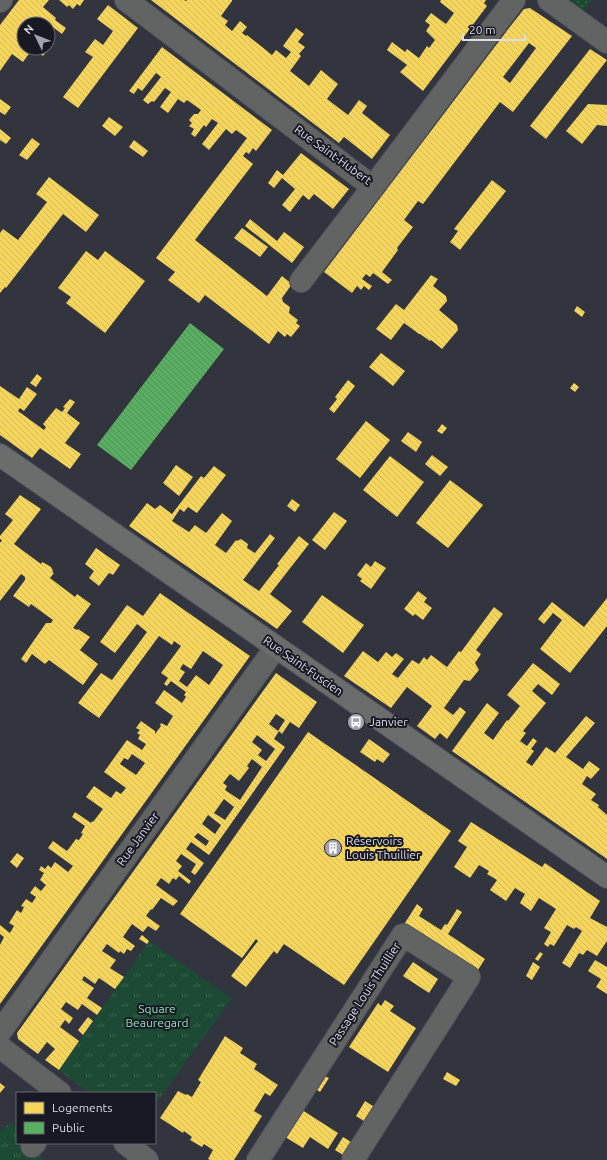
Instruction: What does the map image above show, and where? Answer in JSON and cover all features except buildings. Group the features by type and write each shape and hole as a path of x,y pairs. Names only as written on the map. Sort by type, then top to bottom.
{"main road":[{"name":"Rue Saint-Fuscien","path":"0,455 607,877"}],"street":[{"name":"Rue Saint-Hubert","path":"126,0 373,187 514,0"},
{"path":"549,0 607,42"},
{"path":"301,281 373,187"},
{"name":"Rue Janvier","path":"0,1032 276,647"},
{"name":"Passage Louis Thuillier","path":"258,1160 403,935 469,977 353,1160"},
{"path":"0,1047 59,1092"},
{"path":"126,1144 147,1160"}],"green space":[{"path":"569,0 592,0 583,10"},
{"name":"Square Beauregard","path":"149,941 232,998 156,1104 156,1092 88,1092 59,1070"},
{"path":"12,1122 16,1127 16,1144 30,1144 43,1160 0,1160 0,1131"}],"place":[{"name":"Janvier","path":"356,722"},
{"name":"Réservoirs Louis Thuillier","path":"333,848"}]}
